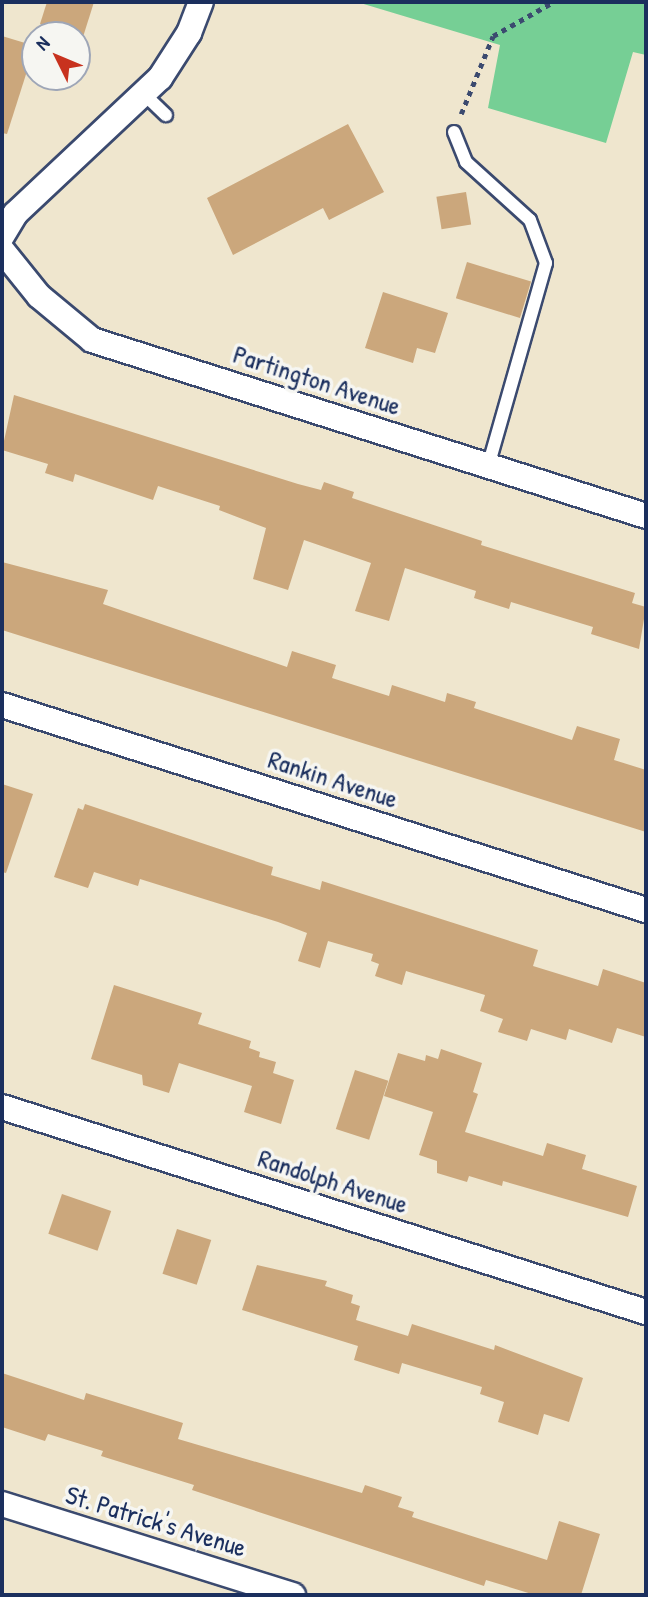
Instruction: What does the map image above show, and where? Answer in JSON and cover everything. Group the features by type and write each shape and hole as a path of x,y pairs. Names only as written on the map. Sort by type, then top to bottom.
{"street":[{"path":"2,236 15,214 160,78 189,33 201,2"},
{"name":"Partington Avenue","path":"2,250 39,296 92,340 646,516"},
{"name":"Rankin Avenue","path":"2,705 646,910"},
{"name":"Randolph Avenue","path":"2,1107 646,1312"},
{"name":"St. Patrick's Avenue","path":"2,1504 293,1595"}],"lane":[{"path":"143,93 166,116"},
{"path":"454,132 466,162 530,220 546,263 488,466"}],"path":[{"path":"454,132 493,36 553,2"}],"green space":[{"path":"357,2 646,2 646,55 633,52 606,143 488,108 500,45"}],"building":[{"path":"47,2 94,2 88,21 41,21"},
{"path":"2,36 21,42 21,90 7,134 2,133"},
{"path":"348,124 384,192 329,220 323,208 233,255 207,198"},
{"path":"466,192 471,225 442,229 436,197"},
{"path":"467,262 531,282 520,318 456,298"},
{"path":"383,292 448,313 435,353 417,348 413,363 365,348"},
{"path":"14,395 298,484 321,490 324,482 354,492 352,498 482,541 481,545 635,593 632,603 646,607 639,649 591,634 593,627 511,602 509,609 474,598 476,591 405,568 389,621 355,611 371,563 304,540 288,590 253,579 266,528 219,510 220,506 158,486 153,500 75,474 73,482 45,473 48,464 2,450"},
{"path":"2,562 108,590 103,604 287,667 292,651 336,665 332,678 389,696 392,685 445,702 447,693 476,702 474,708 572,740 577,726 620,739 614,760 646,770 646,832 2,630"},
{"path":"2,784 33,794 6,873 2,872"},
{"path":"85,804 273,867 271,875 320,890 322,881 538,950 533,966 598,986 603,969 646,983 646,1037 617,1028 612,1043 569,1029 566,1040 531,1029 527,1041 498,1032 503,1019 480,1011 485,995 406,971 402,985 375,976 379,964 371,961 373,954 328,941 320,968 298,961 307,933 278,922 140,879 138,886 94,872 88,888 54,877 78,808 83,810"},
{"path":"114,985 202,1013 198,1024 251,1041 249,1048 260,1052 259,1057 276,1062 273,1073 294,1080 281,1124 244,1112 252,1086 179,1063 169,1093 143,1085 142,1075 91,1059"},
{"path":"441,1049 482,1063 473,1092 478,1094 465,1132 543,1156 547,1143 586,1155 582,1169 637,1186 628,1217 503,1181 502,1186 469,1176 467,1182 437,1173 437,1161 419,1155 433,1112 384,1096 398,1053 425,1061 426,1055 438,1059"},
{"path":"355,1070 388,1081 369,1140 336,1129"},
{"path":"62,1194 111,1211 97,1251 48,1234"},
{"path":"177,1229 211,1240 197,1285 162,1274"},
{"path":"257,1265 327,1281 325,1286 353,1295 351,1303 360,1306 356,1320 408,1336 412,1324 494,1350 495,1345 583,1378 569,1422 544,1414 538,1435 498,1422 504,1402 480,1394 482,1387 402,1363 399,1374 354,1360 358,1346 242,1310"},
{"path":"2,1373 84,1400 86,1393 183,1423 178,1439 362,1493 365,1485 402,1497 398,1507 414,1512 412,1517 547,1560 559,1521 600,1534 581,1595 535,1595 486,1580 484,1586 192,1490 194,1485 101,1456 103,1451 48,1434 45,1441 2,1427"}]}
